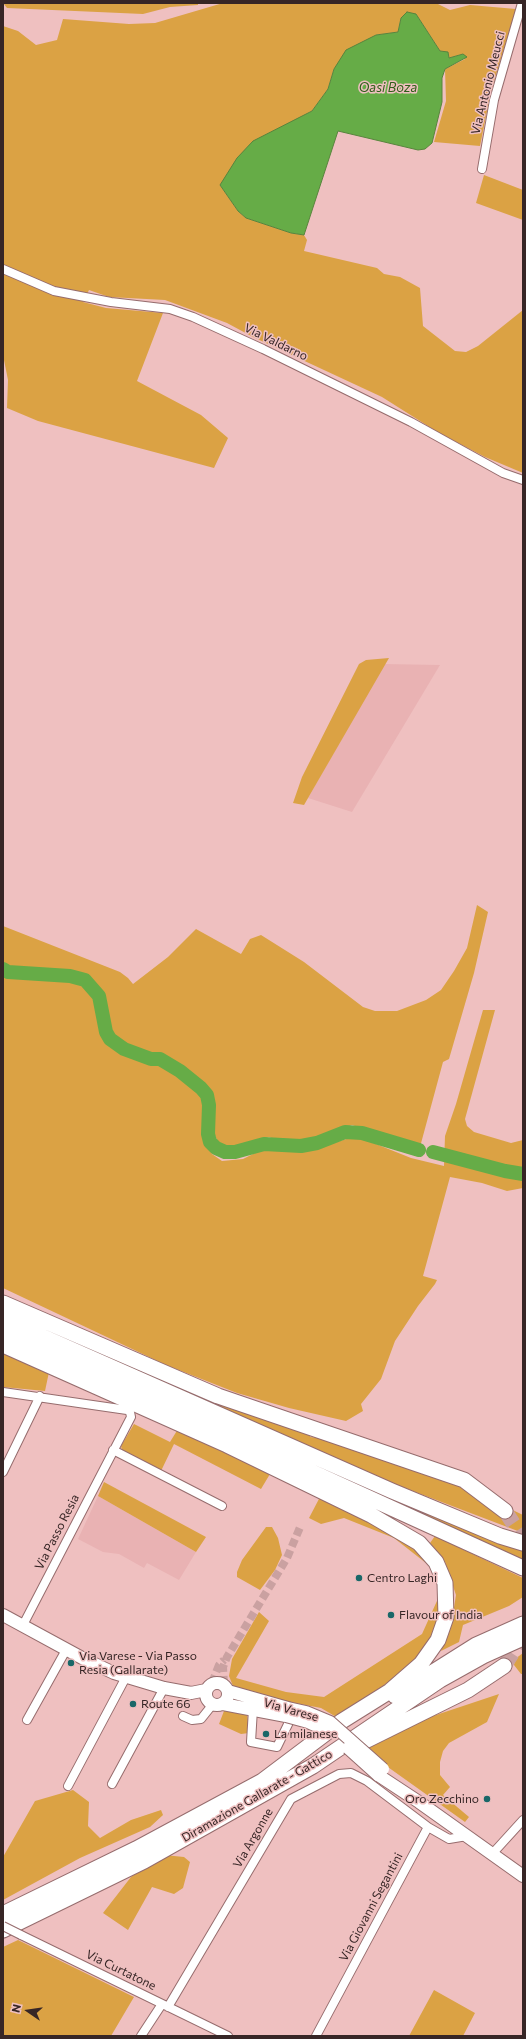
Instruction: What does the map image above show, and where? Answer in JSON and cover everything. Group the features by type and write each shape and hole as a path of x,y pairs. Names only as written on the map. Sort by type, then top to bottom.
{"highway":[{"path":"3,1303 218,1396 464,1480 505,1511"},
{"path":"3,1319 392,1491 500,1536 523,1543"},
{"path":"3,1331 523,1568"},
{"path":"3,1345 227,1445 371,1515 419,1543 436,1562 445,1583 446,1617 438,1640 421,1664 390,1691 342,1721 257,1785"},
{"name":"Diramazione Gallarate - Gattico","path":"3,1914 136,1849 257,1785 476,1645 523,1624"},
{"name":"Diramazione Gallarate - Gattico","path":"3,1930 144,1861 313,1766 440,1680 483,1656 523,1638"},
{"path":"313,1766 462,1694 504,1666"}],"main road":[{"name":"Via Varese","path":"3,1614 66,1650 96,1665 126,1677 164,1688 191,1693 206,1690"},
{"path":"218,1682 226,1686 228,1691 228,1698 215,1704 206,1698 206,1690 210,1685 218,1682"},
{"name":"Via Varese","path":"164,1688 172,1696 215,1704 288,1714 306,1712 330,1722 380,1772 411,1790 419,1802 493,1853 523,1876"},
{"name":"Via Varese","path":"228,1691 288,1714"}],"street":[{"name":"Via Antonio Meucci","path":"482,169 494,100 522,3"},
{"name":"Via Valdarno","path":"3,269 54,291 111,302 170,309 193,317 295,364 411,422 503,473 523,480"},
{"path":"3,1392 40,1396 3,1472"},
{"name":"Via Passo Resia","path":"23,1625 131,1417 130,1412 127,1410 40,1396"},
{"path":"113,1450 222,1506"},
{"path":"27,1720 66,1650"},
{"path":"68,1786 126,1677"},
{"path":"112,1784 164,1688"},
{"path":"183,1716 192,1720 201,1719 215,1704"},
{"path":"253,1709 251,1742 277,1747 288,1714"},
{"name":"Via Argonne","path":"141,2036 165,2005 291,1799 339,1774 351,1773 367,1781 428,1826"},
{"path":"493,1853 523,1820"},
{"path":"428,1826 449,1839 467,1836"},
{"name":"Via Giovanni Segantini","path":"316,2036 428,1826"},
{"name":"Via Curtatone","path":"3,1926 165,2005 211,2032 228,2036"}],"shaded area":[{"path":"3,3 198,3 198,5 170,7 143,14 7,8"},
{"path":"223,3 436,3 450,10 470,5 516,9 491,91 480,146 434,142 446,101 445,69 465,59 463,54 449,58 448,53 440,51 416,14 401,18 398,32 376,35 334,69 328,89 312,111 284,127 220,185 238,211 246,218 291,233 304,235 307,240 304,251 377,268 384,274 400,277 420,288 423,326 455,351 466,352 478,346 523,310 523,473 485,457 439,433 382,397 253,337 227,323 165,300 109,297 89,290 83,302 106,308 163,313 137,381 201,415 228,438 214,468 38,421 7,408 8,380 3,355 3,26 18,31 36,45 57,40 63,19 129,24 155,23"},
{"path":"484,175 523,190 523,220 476,203"},
{"path":"389,658 304,805 293,803 302,777 359,664 366,660"},
{"path":"384,664 440,665 352,812 308,798"},
{"path":"477,905 488,912 474,973 449,1059 443,1062 420,1147 391,1140 352,1125 306,1142 279,1141 269,1137 245,1145 224,1147 217,1140 212,1129 212,1098 194,1077 167,1060 163,1063 200,1091 208,1119 206,1135 212,1154 222,1161 243,1159 261,1150 314,1149 356,1136 411,1158 444,1166 445,1136 456,1104 483,1010 495,1010 465,1119 467,1126 474,1132 511,1143 523,1140 523,1188 507,1191 482,1183 450,1177 423,1276 437,1280 395,1341 381,1379 361,1404 363,1411 346,1421 289,1408 237,1393 166,1365 3,1288 3,926 120,972 133,984 168,957 196,929 241,954 250,939 261,935 304,962 363,1007 375,1011 397,1011 426,1000 441,990 467,948"},
{"path":"3,1351 49,1372 45,1391 3,1387"},
{"path":"193,1395 311,1434 310,1437 326,1439 365,1454 459,1484 523,1515 523,1533 376,1477"},
{"path":"134,1424 170,1442 178,1429 270,1474 261,1489 174,1444 161,1471 122,1450 121,1446"},
{"path":"104,1482 206,1537 196,1552 98,1496"},
{"path":"98,1496 196,1552 179,1580 147,1563 144,1568 119,1554 103,1552 78,1539"},
{"path":"320,1497 398,1535 420,1549 431,1567 394,1538 344,1518 321,1524 309,1518"},
{"path":"394,1499 523,1547 523,1562 392,1503"},
{"path":"266,1527 272,1527 278,1538 282,1555 275,1570 260,1590 237,1577 237,1572 242,1560"},
{"path":"435,1536 523,1578 523,1597 509,1606 463,1625 459,1642 441,1651 451,1626 456,1595 445,1562 430,1543"},
{"path":"441,1592 444,1603 426,1649 408,1668 338,1718 321,1708 243,1693 233,1686 229,1676 232,1659 259,1612 269,1621 236,1678 286,1692 324,1697 422,1634"},
{"path":"523,1653 523,1674 521,1674 514,1665 515,1659"},
{"path":"499,1694 487,1722 449,1743 443,1751 440,1762 440,1775 450,1787 443,1795 469,1817 465,1822 378,1760 366,1745 427,1718"},
{"path":"224,1711 247,1713 249,1733 241,1734 219,1724"},
{"path":"73,1790 89,1802 88,1826 100,1838 131,1820 161,1810 163,1815 150,1827 80,1858 3,1900 3,1857 35,1801"},
{"path":"164,1855 184,1857 190,1862 183,1888 174,1894 152,1887 128,1930 103,1913 131,1877"},
{"path":"18,1940 134,1997 111,2036 3,2036 3,1947"},
{"path":"434,1990 475,2013 463,2036 409,2036"}],"water":[{"name":"Oasi Boza","path":"407,12 416,14 440,51 448,52 449,58 463,54 467,57 445,69 442,78 442,102 432,143 425,149 418,150 338,131 304,235 291,233 246,218 238,211 220,185 237,158 253,141 312,111 328,89 334,69 346,50 376,35 398,32 401,18"}],"waterway":[{"path":"3,969 8,972 70,976 85,980 99,996 106,1032 110,1039 124,1049 151,1059 160,1059 180,1071 201,1088 207,1095 209,1105 208,1134 210,1142 216,1148 225,1152 235,1152 264,1144 301,1146 317,1143 345,1132 362,1133 419,1150"},
{"path":"433,1152 505,1171 523,1174"}],"tunnel":[{"path":"505,1511 523,1538"},
{"path":"224,1684 223,1667 227,1657 287,1558 301,1525"},
{"path":"504,1666 523,1637"},
{"path":"212,1683 219,1665 224,1660"}],"place":[{"name":"Centro Laghi","path":"359,1578"},
{"name":"Flavour of India","path":"391,1615"},
{"name":"Via Varese - Via Passo Resia (Gallarate)","path":"71,1663"},
{"name":"Route 66","path":"133,1704"},
{"name":"La milanese","path":"266,1734"},
{"name":"Oro Zecchino","path":"487,1799"}]}
